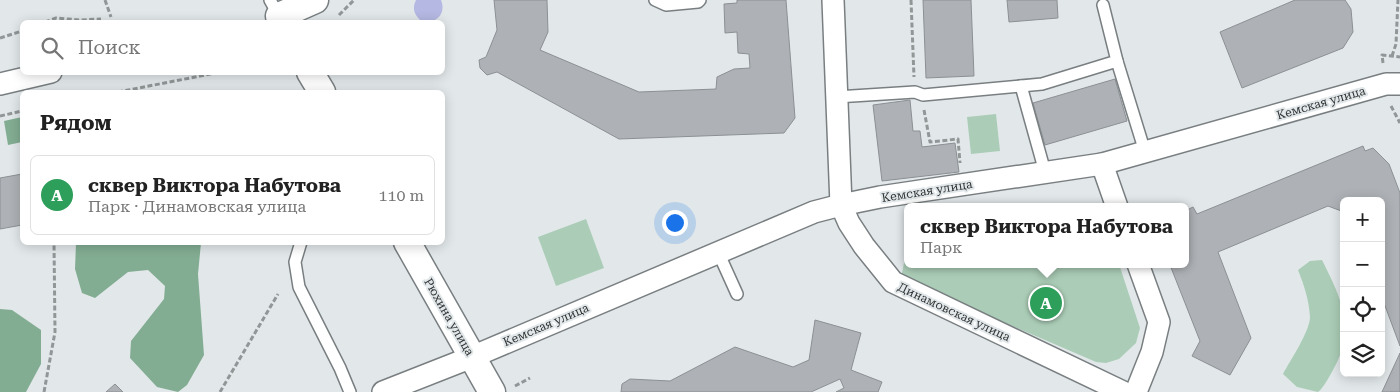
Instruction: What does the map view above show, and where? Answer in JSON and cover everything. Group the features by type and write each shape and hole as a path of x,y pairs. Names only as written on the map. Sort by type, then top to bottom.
{"street":[{"path":"277,12 315,0"},
{"name":"Динамовская улица","path":"833,0 842,205 849,223 864,246 893,282 1123,392"},
{"path":"0,84 38,75"},
{"path":"312,75 321,90"},
{"name":"Кемская улица","path":"383,392 814,212 842,205 1102,164 1386,84 1400,84"},
{"path":"1102,164 1116,203"},
{"name":"Рюхина улица","path":"409,245 472,356 503,390"},
{"path":"1136,392 1152,352 1159,322 1139,268"}],"lane":[{"path":"655,0 666,5 698,2 700,0"},
{"path":"1103,5 1117,61 1145,152"},
{"path":"836,97 1042,84 1117,61"},
{"path":"1021,86 1045,172"},
{"path":"300,245 295,262 299,287 350,392"},
{"path":"718,252 737,294"}],"path":[{"path":"105,0 111,17"},
{"path":"340,15 354,0"},
{"path":"911,0 919,93 930,142 958,139 961,172"},
{"path":"1392,56 1396,44 1398,0"},
{"path":"50,20 56,18 101,19"},
{"path":"0,38 20,32"},
{"path":"1382,55 1400,57"},
{"path":"128,90 206,75"},
{"path":"0,116 20,111"},
{"path":"44,392 55,332 54,245"},
{"path":"220,392 278,294"},
{"path":"503,390 530,378"}],"green space":[{"path":"996,114 1000,151 971,154 967,117"},
{"path":"20,117 20,142 8,145 4,121"},
{"path":"586,219 604,268 556,286 538,237"},
{"path":"76,245 201,245 198,274 204,355 187,385 178,392 157,387 130,358 131,341 164,299 165,286 148,270 128,272 95,298 82,293 75,269"},
{"path":"1322,260 1340,301 1340,355 1328,379 1318,392 1297,387 1283,374 1309,323 1309,305 1298,270 1310,261"},
{"path":"904,263 904,268 1120,268 1140,328 1136,343 1119,359 1106,363 1096,362 901,278"},
{"path":"0,309 12,310 41,330 41,364 26,392 0,392"}],"water":[{"path":"416,0 441,0 441,15 434,20 420,20 414,11"}],"building":[{"path":"494,0 547,0 548,32 540,50 639,92 716,89 717,77 734,69 750,68 749,54 738,53 737,32 725,33 724,4 737,3 737,0 786,0 795,118 784,133 619,139 497,72 487,75 480,68 479,60 486,57 497,30"},
{"path":"923,0 971,0 974,76 926,78"},
{"path":"1007,0 1057,0 1058,18 1009,22"},
{"path":"1295,0 1345,0 1351,9 1353,32 1343,48 1242,88 1220,32"},
{"path":"1115,79 1127,121 1045,145 1033,103"},
{"path":"910,100 913,131 920,131 922,147 955,143 959,172 882,181 873,105"},
{"path":"1363,146 1365,151 1373,148 1389,164 1400,193 1400,346 1385,306 1385,197 1340,197 1340,210 1328,206 1218,252 1251,338 1230,375 1192,356 1200,341 1171,268 1189,268 1189,209 1193,207 1197,214"},
{"path":"20,174 20,225 0,229 0,178"},
{"path":"815,320 861,333 851,370 882,382 878,392 836,392 844,388 840,379 811,392 621,392 622,384 630,379 670,381 735,347 793,367 809,360"},
{"path":"1400,353 1400,392 1382,392"},
{"path":"115,384 123,392 106,392"}],"place":[{"name":"сквер Виктора Набутова","path":"1046,303"}]}
